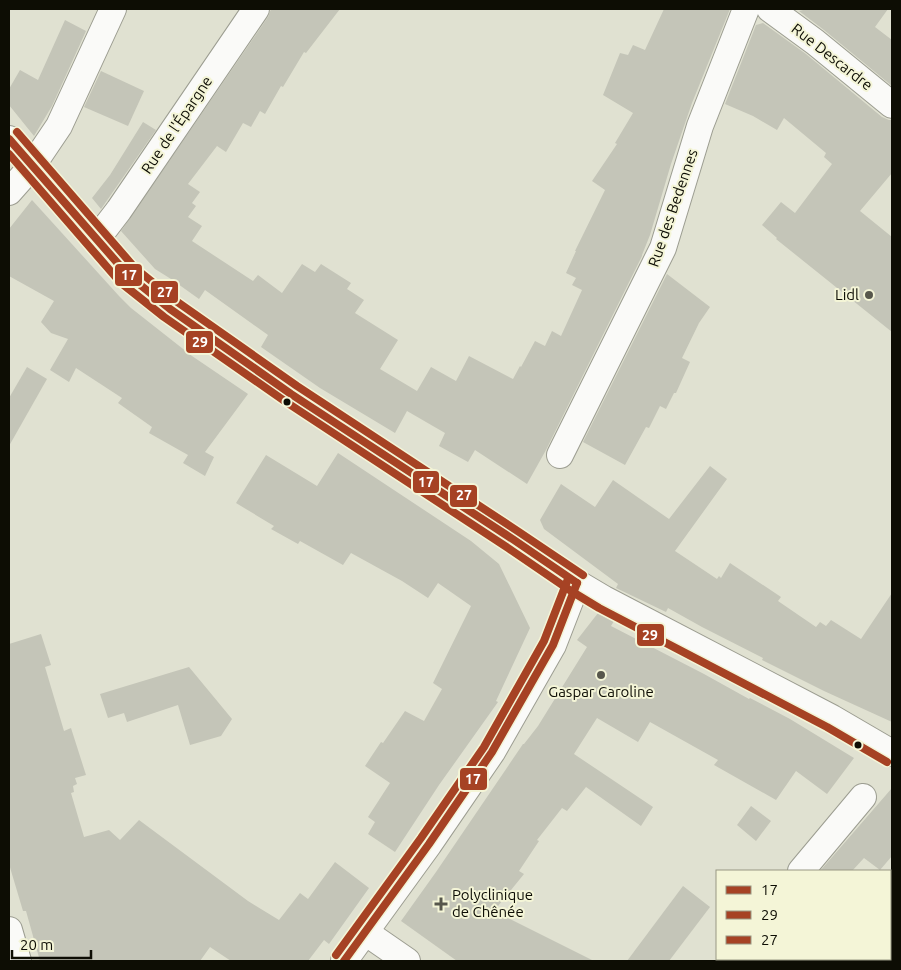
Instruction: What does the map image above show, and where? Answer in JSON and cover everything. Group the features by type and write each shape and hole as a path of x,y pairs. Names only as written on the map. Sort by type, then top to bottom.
{"street":[{"path":"9,192 32,166 59,126 114,9"},
{"name":"Rue de l'Épargne","path":"96,240 119,210 256,9"},
{"name":"Rue des Bedennes","path":"560,455 663,248 700,126 746,9"},
{"name":"Rue Descardre","path":"770,9 815,42 892,105"},
{"path":"9,139 128,275 170,308 291,394 577,583 604,599 832,718 892,753"},
{"path":"344,961 429,844 492,752 553,645 577,583"},
{"path":"802,870 863,797"},
{"path":"9,930 18,961"},
{"path":"365,932 407,961"}],"building":[{"path":"271,9 340,9 306,53 304,52 265,114 260,111 251,127 243,123 226,152 217,146 188,184 200,192 192,203 196,206 188,217 202,226 192,241 253,281 258,275 282,293 302,264 315,272 321,264 351,283 347,289 364,300 355,313 398,340 380,369 417,391 431,367 456,381 469,356 513,379 535,341 545,346 552,331 561,336 582,290 572,285 576,278 566,273 605,190 592,181 617,144 615,143 633,113 603,95 620,53 628,55 633,45 645,50 664,9 730,9 692,103 642,256 546,450 527,484 475,450 468,462 439,446 445,433 407,411 395,433 320,388 261,347 268,335 205,290 199,299 155,269 121,231 268,17"},
{"path":"807,9 888,9 875,27 892,40 892,86 799,11"},
{"path":"65,20 86,31 52,106 34,136 9,105 9,89 20,70 38,80"},
{"path":"763,23 806,54 882,117 892,120 892,173 860,211 892,237 892,332 776,239 762,225 781,202 795,213 832,164 824,157 826,153 784,118 777,130 753,116 725,104 756,25"},
{"path":"101,71 144,91 128,126 84,107"},
{"path":"143,122 156,130 101,209 92,198 110,175"},
{"path":"32,200 131,308 192,356 248,394 205,452 214,457 205,476 183,463 188,455 149,433 152,427 118,403 122,398 76,368 69,382 50,370 68,339 51,333 41,322 54,301 9,276 9,229"},
{"path":"667,274 710,307 699,323 682,358 690,362 676,393 674,393 666,409 660,406 649,428 646,427 625,465 583,442"},
{"path":"27,367 47,379 9,446 9,398"},
{"path":"338,453 471,541 499,564 530,628 496,701 498,702 439,785 395,852 368,834 375,822 368,817 390,783 365,766 405,711 424,721 442,689 433,683 471,606 438,583 428,598 402,581 351,553 343,565 300,541 298,544 271,529 274,526 236,503 266,455 317,486"},
{"path":"710,466 727,479 675,551 717,579 719,576 721,578 730,563 781,597 778,601 816,627 820,622 826,626 831,620 861,639 892,593 892,722 762,660 763,658 668,608 666,612 616,588 618,584 544,529 540,520 561,484 595,507 613,480 669,519"},
{"path":"598,613 614,621 611,626 790,719 854,758 827,794 796,771 776,800 714,765 718,760 650,722 638,742 597,718 574,754 653,807 641,826 586,787 567,811 562,808 537,840 539,841 519,871 524,874 494,911 594,961 457,961 401,921 523,744 538,726 587,647 577,640"},
{"path":"41,634 51,665 45,667 64,731 71,728 86,775 75,778 77,784 73,786 74,792 71,793 84,837 109,830 120,840 139,820 248,901 279,920 300,893 308,899 335,862 369,888 329,944 324,940 308,961 231,961 210,947 200,961 40,961 26,911 23,911 9,864 9,644"},
{"path":"189,667 232,719 221,736 190,745 178,705 127,722 124,713 108,718 100,694"},
{"path":"892,788 892,856 880,870 864,858 853,870 821,870"},
{"path":"751,806 771,821 756,841 737,825"},
{"path":"683,886 710,907 669,961 627,961"}],"transit line":[{"name":"27","path":"17,132 135,268 176,301 297,386 583,575"},
{"name":"17","path":"9,139 128,275 170,309 291,394 577,583"},
{"name":"29","path":"9,154 120,282 164,317 286,402 599,608 827,727 887,762"},
{"name":"27","path":"336,955 484,747 544,641 568,579"},
{"name":"17","path":"344,961 429,844 492,752 553,645 577,583"}],"place":[{"name":"Lidl","path":"869,295"},
{"name":"Gaspar Caroline","path":"601,675"},
{"name":"Polyclinique de Chênée","path":"441,904"}]}
